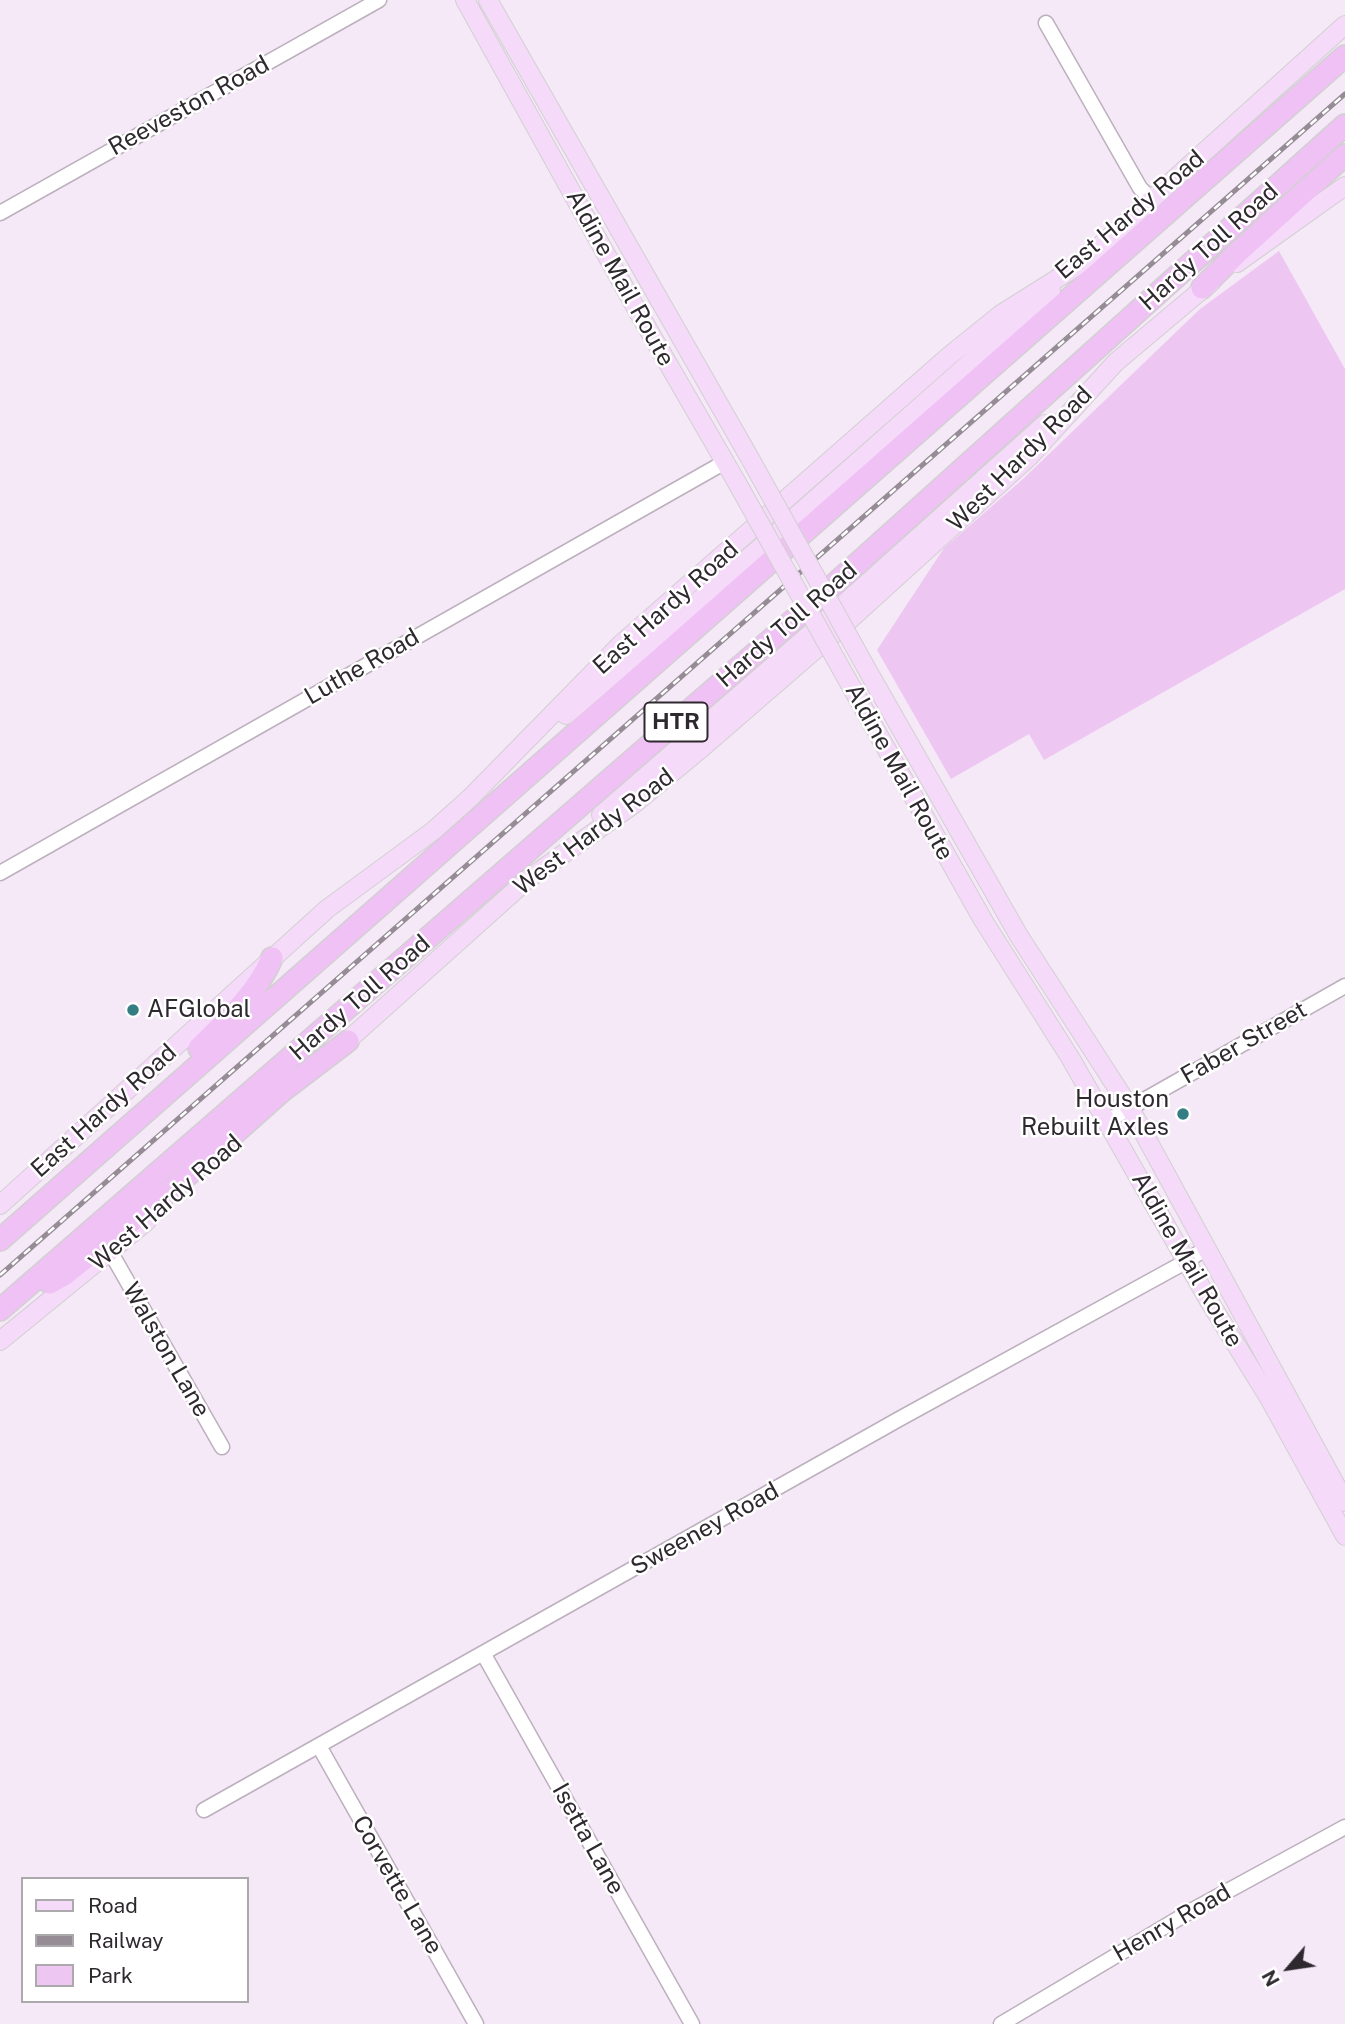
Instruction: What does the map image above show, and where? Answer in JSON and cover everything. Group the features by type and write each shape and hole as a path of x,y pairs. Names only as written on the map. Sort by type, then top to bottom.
{"highway":[{"name":"HTR","path":"0,1240 1345,56"},
{"name":"Hardy Toll Road","path":"0,1311 828,590 1345,125"},
{"path":"1202,288 1345,155"},
{"path":"0,1223 178,1068 232,1015 264,976 272,958"},
{"path":"0,1311 64,1275 171,1190 281,1092 348,1041"}],"main road":[{"name":"Aldine Mail Route","path":"465,0 926,820 1025,988 1071,1059 1219,1318 1269,1398 1345,1502"},
{"name":"Aldine Mail Route","path":"488,0 1019,936 1130,1108 1237,1306 1345,1536"},
{"name":"East Hardy Road","path":"0,1205 327,909 433,831 470,799 621,644 949,356 1001,314 1079,265 1345,25"},
{"path":"553,159 572,149"},
{"name":"West Hardy Road","path":"0,1341 111,1252 528,879 634,804 845,624 1030,456 1116,362 1202,288 1345,186"},
{"path":"470,799 993,345 1079,265"},
{"path":"637,310 658,297"},
{"path":"528,879 818,627 1116,362"},
{"path":"926,820 945,804"},
{"path":"1025,988 1045,974"},
{"path":"1219,1318 1237,1306"}],"street":[{"name":"Reeveston Road","path":"0,213 379,0"},
{"path":"1045,23 1140,188 1150,199"},
{"name":"Luthe Road","path":"0,873 725,462"},
{"name":"Faber Street","path":"1107,1121 1345,986"},
{"name":"Sweeney Road","path":"204,1810 1206,1248"},
{"name":"Walston Lane","path":"111,1252 222,1447"},
{"name":"Isetta Lane","path":"483,1653 692,2024"},
{"name":"Corvette Lane","path":"318,1746 476,2024"},
{"name":"Henry Road","path":"1001,2024 1191,1911 1345,1827"}],"green space":[{"path":"1279,251 1345,369 1345,589 1044,760 1029,734 951,779 877,650 944,548 1023,479 1200,309"}],"railway":[{"path":"0,1275 1345,94"}],"place":[{"name":"AFGlobal","path":"133,1010"},
{"name":"Houston Rebuilt Axles","path":"1183,1114"}]}
